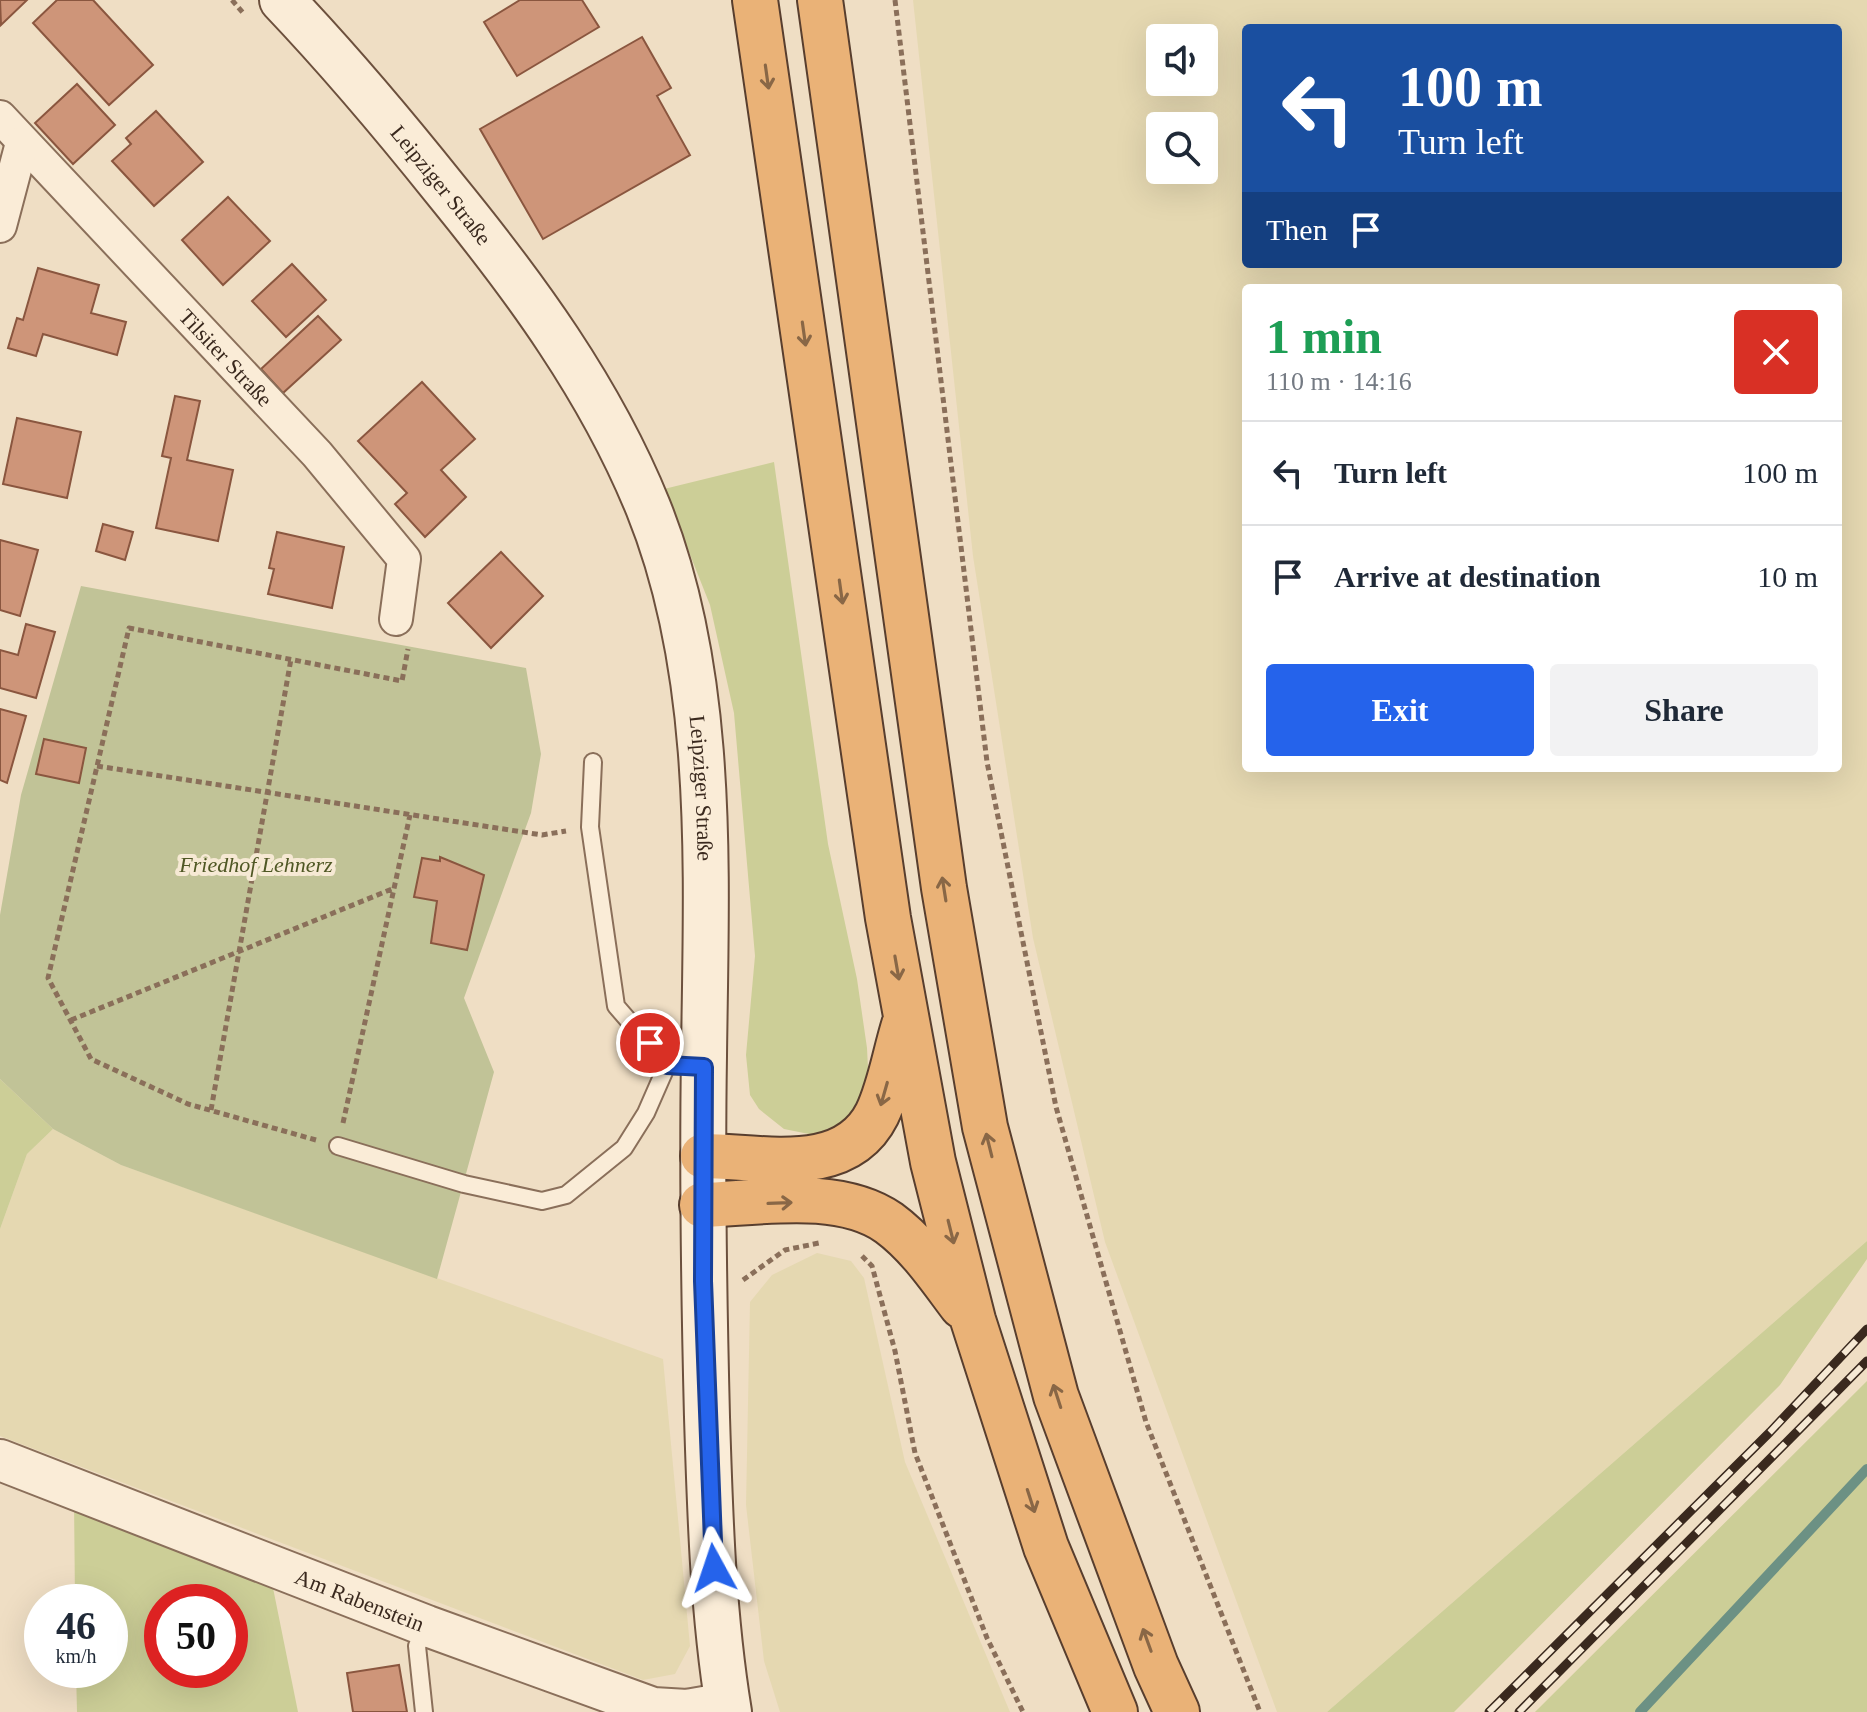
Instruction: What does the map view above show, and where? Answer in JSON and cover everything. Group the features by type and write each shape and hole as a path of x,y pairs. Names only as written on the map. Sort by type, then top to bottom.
{"highway":[{"path":"755,0 905,1019 933,1162 973,1320 1046,1547 1115,1712"},
{"path":"820,0 944,888 985,1127 1056,1396 1156,1666 1177,1712"},
{"path":"703,1156 816,1158 854,1144 879,1111 905,1019"},
{"path":"702,1205 802,1202 839,1204 866,1211 889,1223 922,1252 973,1320"}],"main road":[{"name":"Leipziger Straße","path":"267,11 352,74 502,259 554,329 619,443 650,511 673,589 697,718 707,896 685,1066 703,1156 703,1281 711,1541 728,1707"}],"street":[{"name":"Tilsiter Straße","path":"0,117 317,454 404,559 396,619"},
{"path":"0,226 22,143"},
{"name":"Am Rabenstein","path":"0,1460 427,1626 653,1708 687,1710 728,1707"}],"lane":[{"path":"338,1146 464,1184 542,1201 566,1195 624,1148 646,1113 685,1066 616,1006 590,827 593,762"},
{"path":"424,1712 417,1646 427,1626"}],"path":[{"path":"232,0 267,11"},
{"path":"895,0 987,762 1056,1107 1146,1422 1260,1712"},
{"path":"407,656 402,681 129,628 48,978 91,1059 211,1110 338,1146 410,815"},
{"path":"211,1110 291,659"},
{"path":"97,766 542,835 590,827"},
{"path":"71,1020 393,889"},
{"path":"703,1281 741,1281 785,1250 830,1243"},
{"path":"854,1251 872,1266 895,1351 915,1453 987,1638 1023,1712"}],"shaded area":[{"path":"913,0 1867,0 1867,1241 1327,1712 1277,1712 1105,1242 1033,938 973,556"},
{"path":"53,1129 121,1165 663,1359 690,1646 675,1674 643,1680 0,1436 0,1229 27,1154"},
{"path":"817,1253 851,1261 864,1278 905,1462 1010,1712 780,1712 764,1661 746,1505 750,1302 772,1275"}],"green space":[{"path":"774,462 828,844 857,979 867,1048 868,1068 860,1104 847,1120 814,1135 784,1129 759,1109 750,1095 746,1055 755,956 734,713 710,605 664,489"},
{"name":"Friedhof Lehnerz","path":"81,586 526,668 541,754 531,813 464,998 494,1072 437,1279 121,1165 53,1129 0,1079 0,915 21,795"},
{"path":"0,1079 53,1129 27,1154 0,1229"},
{"path":"1867,1241 1867,1259 1780,1385 1454,1712 1327,1712"},
{"path":"1867,1381 1867,1712 1535,1712"},
{"path":"74,1500 271,1578 298,1712 77,1712 76,1688 128,1688 128,1584 75,1584"}],"building":[{"path":"0,0 27,0 1,25"},
{"path":"57,0 93,0 153,65 109,105 33,23"},
{"path":"520,0 582,0 599,27 517,76 484,22"},
{"path":"642,37 671,88 657,96 690,155 543,239 480,129"},
{"path":"77,84 115,125 73,164 35,123"},
{"path":"156,111 203,162 154,206 112,161 131,144 126,138"},
{"path":"228,197 270,241 223,285 182,240"},
{"path":"292,264 326,300 286,337 252,301"},
{"path":"38,268 99,285 91,313 126,322 117,355 43,334 36,356 8,348 17,318 23,320"},
{"path":"318,316 341,340 283,393 261,369"},
{"path":"422,382 475,439 441,470 466,497 425,537 395,504 407,493 358,441"},
{"path":"175,396 200,401 187,460 233,470 218,541 156,528 171,458 162,456"},
{"path":"17,418 81,432 67,498 3,484"},
{"path":"103,524 133,532 125,560 96,551"},
{"path":"277,532 344,547 332,608 268,594 274,569 269,568"},
{"path":"0,540 38,550 20,616 0,610"},
{"path":"501,552 543,596 491,648 448,603"},
{"path":"26,624 55,632 36,698 0,688 0,650 18,655"},
{"path":"0,709 26,716 7,783 0,780"},
{"path":"44,739 86,748 79,783 36,774"},
{"path":"440,857 484,875 467,950 431,943 437,901 414,897 422,858 440,861"},
{"path":"399,1665 407,1712 353,1712 347,1673"}],"waterway":[{"path":"1640,1712 1867,1469"}],"railway":[{"path":"1489,1712 1770,1432 1867,1329"},
{"path":"1519,1712 1867,1361"}],"route":[{"path":"650,1043 667,1065 704,1067 703,1281 714,1568"}]}
